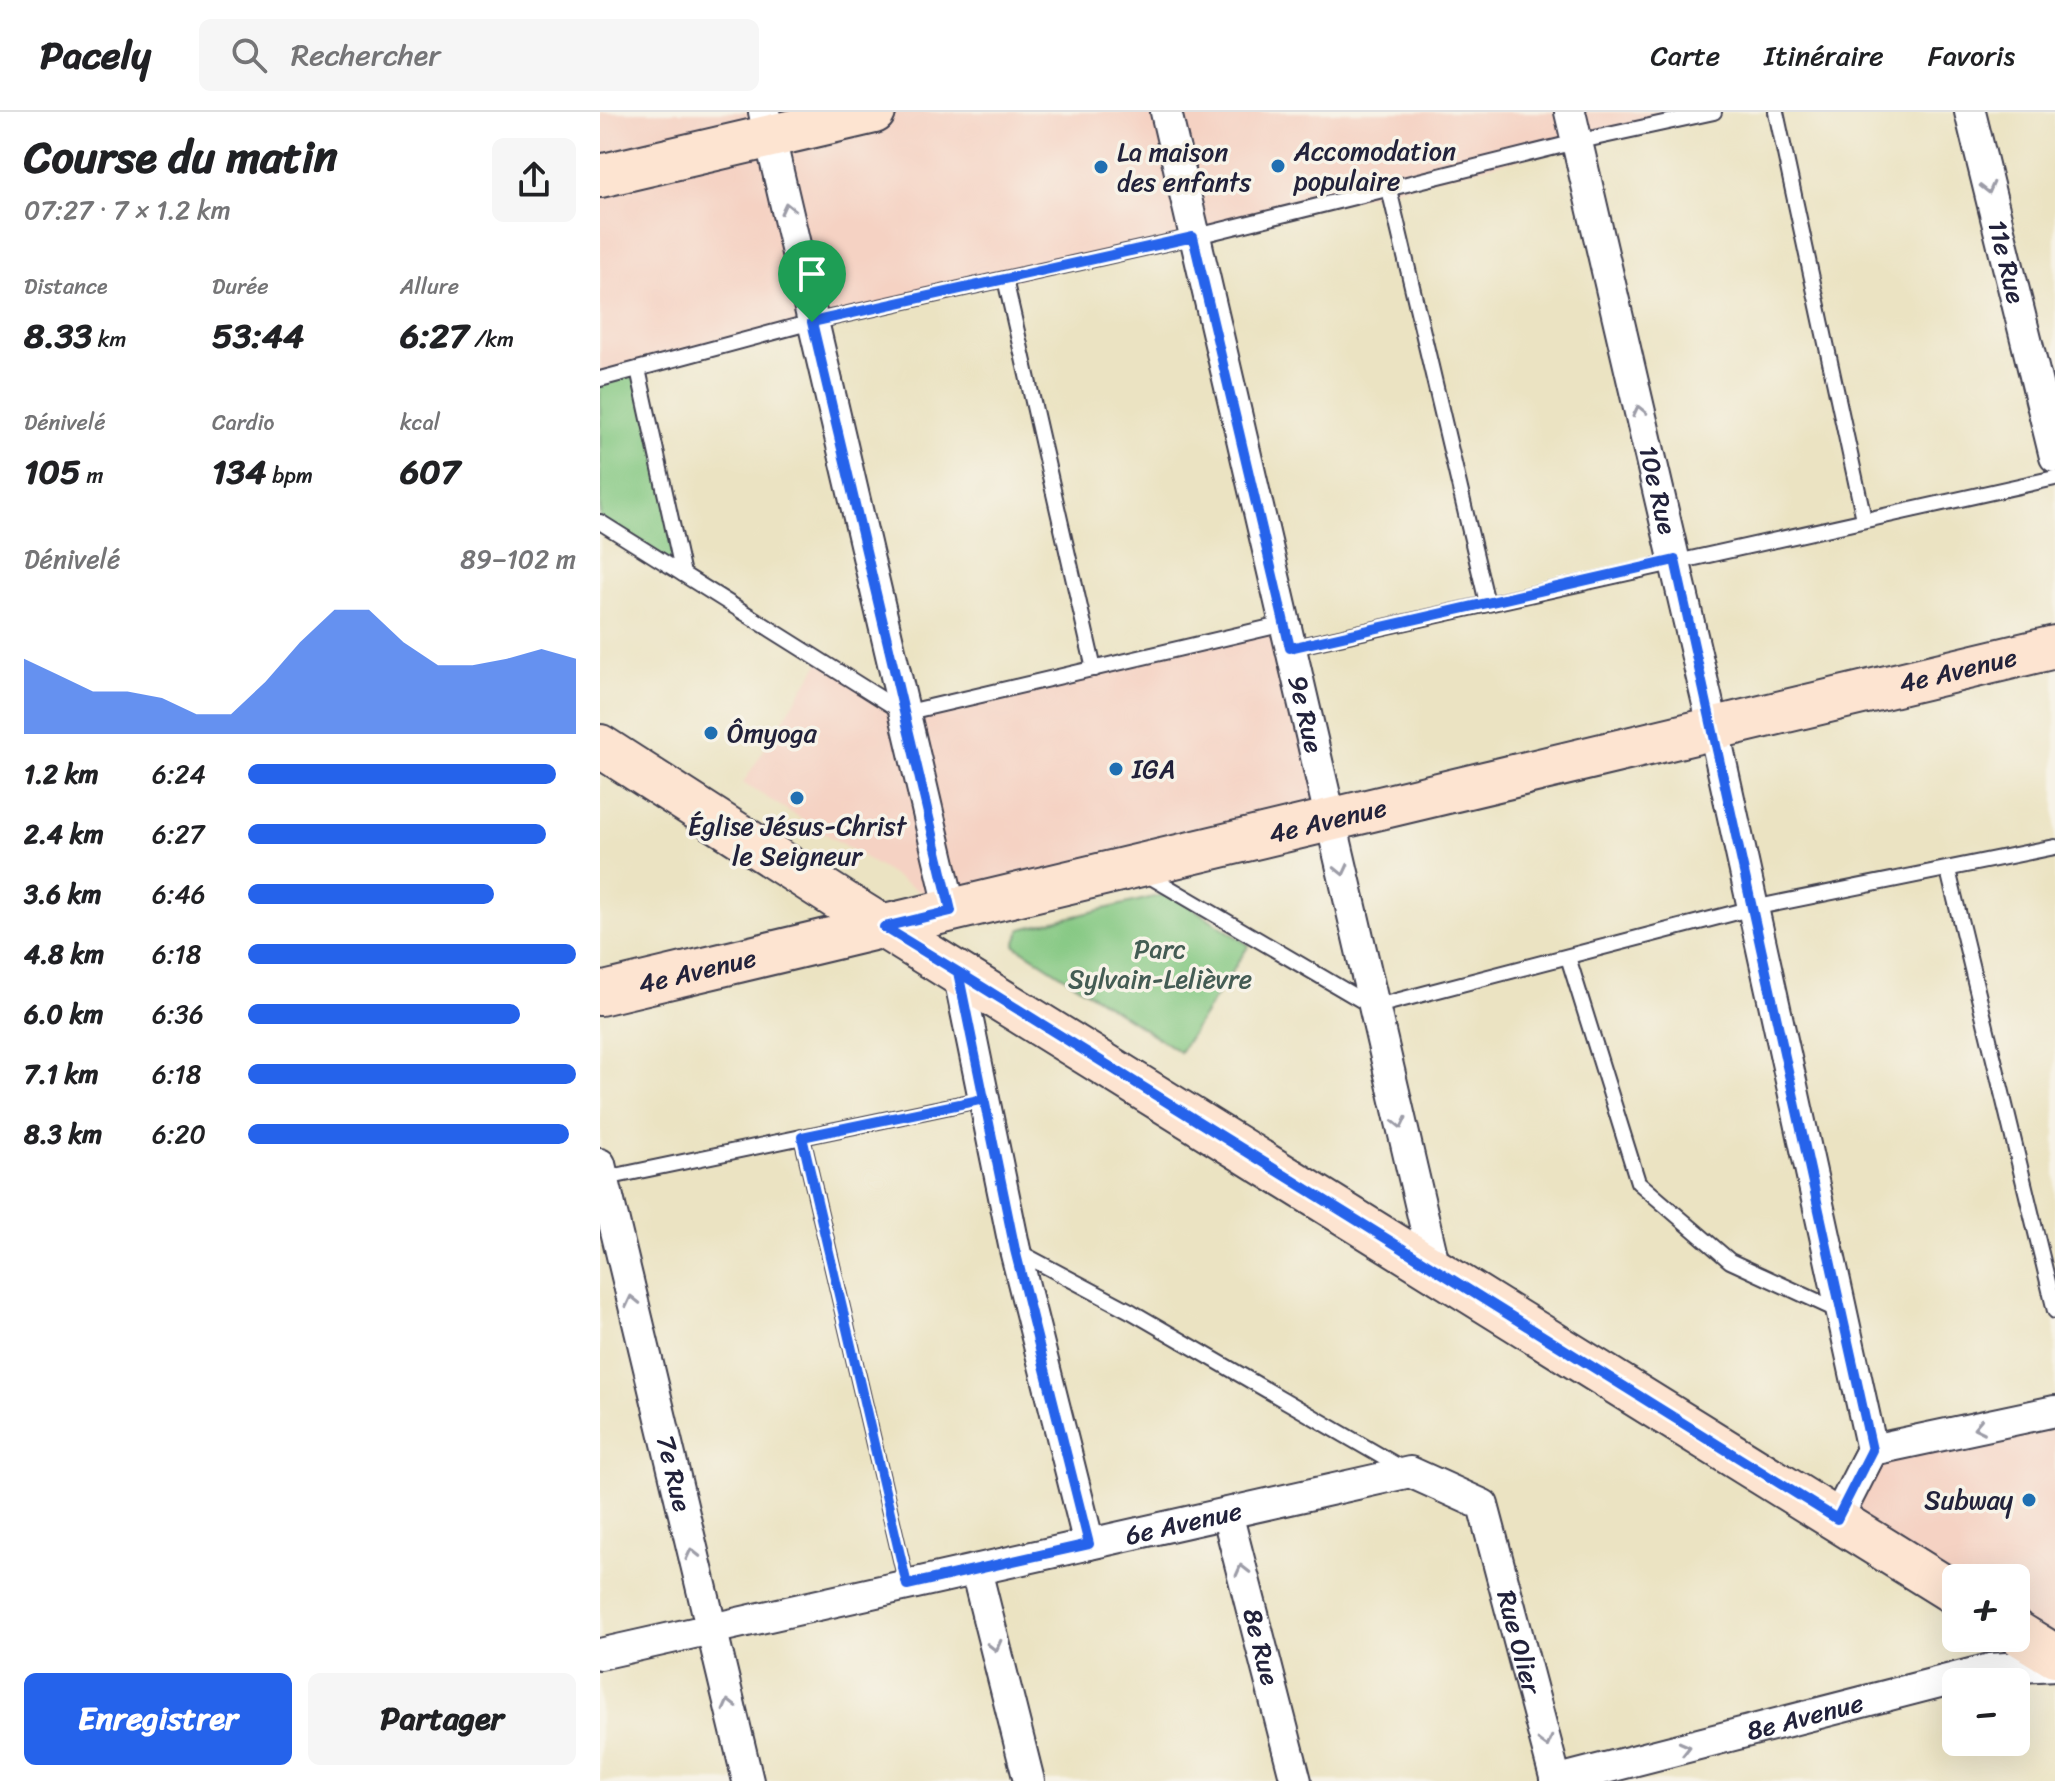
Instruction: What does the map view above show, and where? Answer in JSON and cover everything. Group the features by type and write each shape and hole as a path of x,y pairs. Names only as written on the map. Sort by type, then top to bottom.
{"street":[{"path":"600,176 767,124 874,112"},
{"name":"9e Rue","path":"1166,112 1435,1268"},
{"name":"10e Rue","path":"1570,112 1714,730 1872,1450"},
{"name":"11e Rue","path":"1970,112 2055,457"},
{"path":"767,124 951,911"},
{"name":"4e Avenue","path":"606,987 884,927 2055,647"},
{"path":"600,746 884,927 1942,1585"},
{"path":"958,972 1015,1250 1089,1544"},
{"name":"7e Rue","path":"601,1174 748,1781"},
{"path":"1837,1519 1872,1450 2055,1411"},
{"name":"6e Avenue","path":"600,1654 1410,1472"},
{"name":"Rue Olier","path":"1410,1472 1483,1505 1556,1781"},
{"name":"8e Rue","path":"1227,1513 1296,1781"},
{"path":"976,1570 1029,1781"},
{"path":"2030,1641 2055,1656"},
{"name":"8e Avenue","path":"1556,1781 1990,1669 2055,1665"}],"lane":[{"path":"600,379 812,322 1193,237 1576,142 1714,112"},
{"path":"1776,112 1864,519"},
{"path":"1389,189 1487,603"},
{"path":"1005,279 1094,669"},
{"path":"638,369 683,574"},
{"path":"600,522 904,713 1094,669 1487,603 2055,478"},
{"path":"1134,867 1373,1007 1753,908 2055,847"},
{"path":"1948,870 2055,1311"},
{"path":"1568,957 1638,1182 1730,1261 1841,1312"},
{"path":"601,1174 984,1099"},
{"path":"802,1137 907,1585"},
{"path":"1015,1250 1132,1312 1410,1472"}],"shaded area":[{"path":"600,112 1714,112 600,379"},
{"path":"1284,624 1330,820 951,911 743,783 821,660 904,713"},
{"path":"2055,1411 2055,1656 2030,1641 2030,1564 1942,1564 1942,1571 1838,1519 1872,1450"}],"green space":[{"path":"638,369 683,574 600,522 600,379"},
{"name":"Parc Sylvain-Lelièvre","path":"1170,893 1249,945 1180,1052 1015,945 1021,929"}],"place":[{"name":"Accomodation populaire","path":"1278,166"},
{"name":"La maison des enfants","path":"1101,167"},
{"name":"Ômyoga","path":"711,733"},
{"name":"IGA","path":"1116,769"},
{"name":"Église Jésus-Christ le Seigneur","path":"797,798"},
{"name":"Subway","path":"2029,1500"}],"route":[{"path":"812,322 951,911 884,927 958,972 984,1099 1015,1250 1089,1544 907,1585 802,1137 984,1099 971,1035 958,972 1837,1519 1872,1450 1675,560 1290,648 1193,237 812,322"}]}
